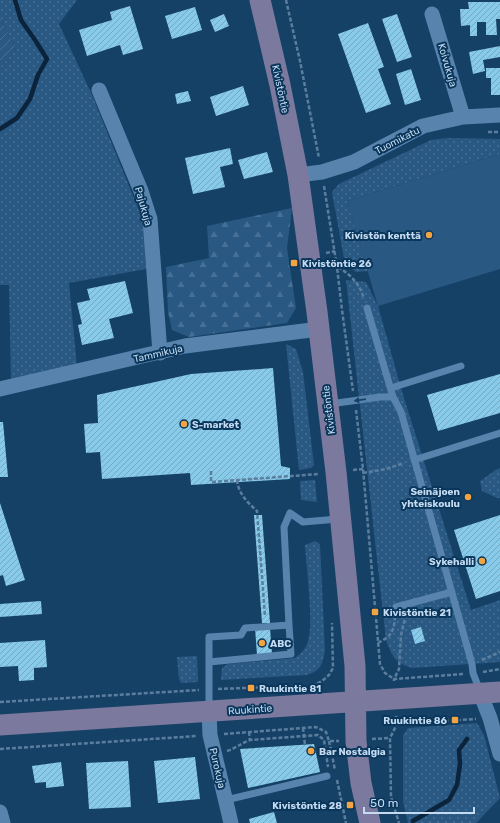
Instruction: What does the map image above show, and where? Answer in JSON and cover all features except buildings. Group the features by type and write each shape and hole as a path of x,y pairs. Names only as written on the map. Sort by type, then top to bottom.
{"main road":[{"name":"Kivistöntie","path":"260,0 280,85 298,175 319,329 355,666 356,741 359,769 370,823"},
{"name":"Ruukintie","path":"0,725 355,702 395,690 490,692"}],"street":[{"name":"Koivukuja","path":"432,14 463,117"},
{"name":"Pajukuja","path":"99,90 141,191 150,219 160,353"},
{"name":"Tuomikatu","path":"298,175 322,172 354,162 423,126 463,117 500,115"},
{"name":"Tammikuja","path":"0,389 185,346 319,329"},
{"path":"490,692 490,718 500,754"},
{"name":"Purokuja","path":"209,712 210,735 231,823"},
{"path":"0,812 3,823"}],"lane":[{"path":"367,308 393,397 401,412 472,664 473,674 490,692"},
{"path":"391,388 461,366"},
{"path":"328,404 380,397 393,397"},
{"path":"414,460 500,433"},
{"path":"209,662 291,654 284,526 290,513 303,522 340,518"},
{"path":"396,607 452,592"},
{"path":"209,712 209,637 240,635 245,628 289,625"},
{"path":"226,800 327,776"}],"path":[{"path":"286,0 300,61 322,172 335,251 363,472 380,664 395,690"},
{"path":"323,253 335,251"},
{"path":"337,267 351,275 362,291 367,308"},
{"path":"363,472 386,469 414,460"},
{"path":"211,471 211,482 290,475"},
{"path":"237,480 238,488 250,505 257,511 266,627"},
{"path":"399,823 391,797 390,738 397,724 395,690 399,669 401,635 408,604"},
{"path":"378,643 389,637 395,625 396,607"},
{"path":"472,664 500,652"},
{"path":"395,690 500,669"},
{"path":"397,724 490,718"},
{"path":"304,728 305,745"},
{"path":"249,732 250,740"},
{"path":"215,754 235,749 244,742 250,740 318,735 324,740 329,773 327,776"}],"green space":[{"path":"0,0 77,0 59,24 92,95 144,223 146,269 69,283 77,367 11,380 9,285 0,285 0,67 16,50 0,17"},
{"path":"0,17 16,50 0,67"},
{"path":"448,138 500,139 500,154 347,201 368,271 356,272 345,264 332,192 339,184 431,140"},
{"name":"Kivistön kenttä","path":"500,154 500,269 378,306 347,201"},
{"path":"292,208 287,248 296,308 287,323 189,337 172,330 168,312 166,267 209,258 207,226"},
{"path":"346,280 366,282 378,306 403,395 471,610 500,600 500,662 412,668 398,661 392,655 388,646 386,640"},
{"path":"286,344 296,349 303,372 314,465 311,468 299,470"},
{"path":"500,468 500,498 497,498 482,491 480,481"},
{"path":"315,480 317,502 301,500 300,481"},
{"path":"315,541 320,544 325,651 320,667 315,672 306,675 221,680 222,668 228,664 295,658 305,648 309,636 310,611 305,545"},
{"path":"197,656 198,682 181,683 179,679 177,657"},
{"path":"477,723 484,735 500,798 476,823 408,823 403,802 403,735 408,728"}],"waterway":[{"path":"0,129 17,118 30,99 38,75 47,59 21,20 15,0"},
{"path":"413,821 449,800 457,785 460,764 459,750 467,739"}],"place":[{"name":"Kivistön kenttä","path":"429,235"},
{"name":"Kivistöntie 26","path":"294,263"},
{"name":"S-market","path":"184,424"},
{"name":"Seinäjoen yhteiskoulu","path":"468,497"},
{"name":"Sykehalli","path":"482,561"},
{"name":"Kivistöntie 21","path":"375,612"},
{"name":"ABC","path":"262,643"},
{"name":"Ruukintie 81","path":"251,688"},
{"name":"Ruukintie 86","path":"455,720"},
{"name":"Bar Nostalgia","path":"311,751"},
{"name":"Kivistöntie 28","path":"350,805"}]}
